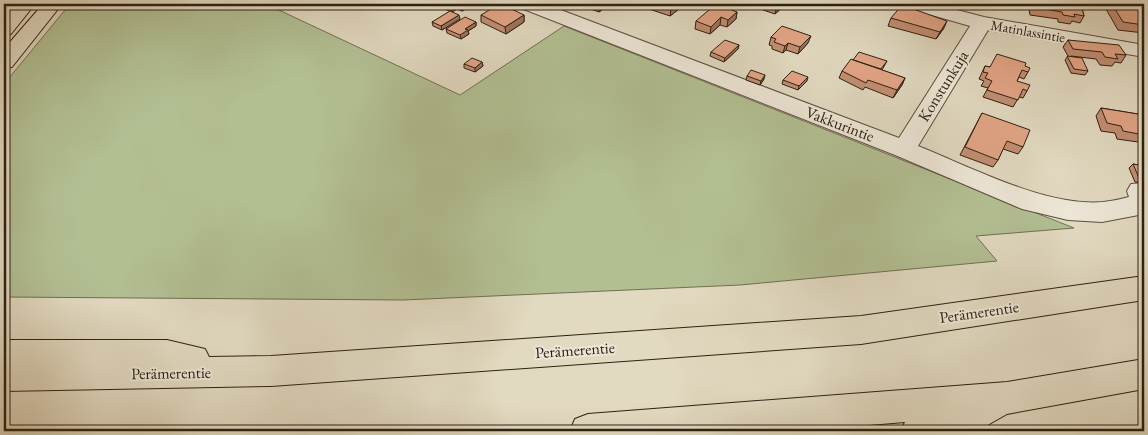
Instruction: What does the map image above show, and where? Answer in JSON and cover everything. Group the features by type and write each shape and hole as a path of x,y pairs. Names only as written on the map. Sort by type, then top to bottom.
{"main road":[{"path":"4,30 26,4"},
{"path":"4,62 53,4"},
{"name":"Perämerentie","path":"4,376 271,371 861,330 1144,288"},
{"path":"4,354 167,354 271,371"},
{"path":"588,431 1006,398 1144,374"},
{"path":"919,431 949,427 1006,398"}],"street":[{"name":"Vakkurintie","path":"528,4 904,149 1010,195 1068,210 1102,212 1137,208 1143,202 1140,191"},
{"name":"Matinlassintie","path":"914,4 982,23 1144,51"},
{"name":"Konstunkuja","path":"904,149 982,23"}],"green space":[{"path":"70,4 266,4 460,95 564,26 1074,228 976,236 997,261 740,285 403,300 4,297 4,84"}],"building":[{"path":"499,4 524,15 505,27 481,15"},
{"path":"587,4 605,4 599,8"},
{"path":"655,4 677,4 671,9"},
{"path":"716,4 737,12 728,20 721,17 711,27 696,21"},
{"path":"766,4 783,4 776,10 764,6"},
{"path":"1033,4 1081,4 1084,16 1074,14 1075,17 1063,15 1062,12 1034,7"},
{"path":"1112,4 1135,5 1144,15 1144,25 1123,22"},
{"path":"902,5 947,21 940,32 891,18"},
{"path":"450,11 459,15 441,26 432,22"},
{"path":"465,17 476,22 465,29 468,30 460,35 446,29"},
{"path":"782,26 811,36 800,47 788,43 785,46 774,42 776,39 771,37"},
{"path":"725,40 739,45 725,58 711,52"},
{"path":"1068,40 1119,45 1126,55 1115,54 1118,59 1105,57 1102,52 1073,49"},
{"path":"859,52 887,61 881,69 853,60"},
{"path":"997,54 1026,63 1025,66 1030,68 1028,72 1022,70 1017,81 1030,85 1027,91 1023,89 1018,100 987,90 992,81 985,78 988,73 983,72 985,66 990,67"},
{"path":"1067,56 1082,58 1088,71 1074,69"},
{"path":"472,58 482,62 475,68 464,64"},
{"path":"851,59 905,78 897,90 868,80 866,83 842,71"},
{"path":"751,70 765,75 761,81 747,76"},
{"path":"792,71 808,77 799,86 783,80"},
{"path":"1101,108 1144,115 1144,130 1142,129 1144,135 1123,131 1121,126 1107,123"},
{"path":"982,113 1030,130 1023,147 1007,141 998,160 965,147"},
{"path":"1133,164 1144,166 1144,179 1139,178"}]}
